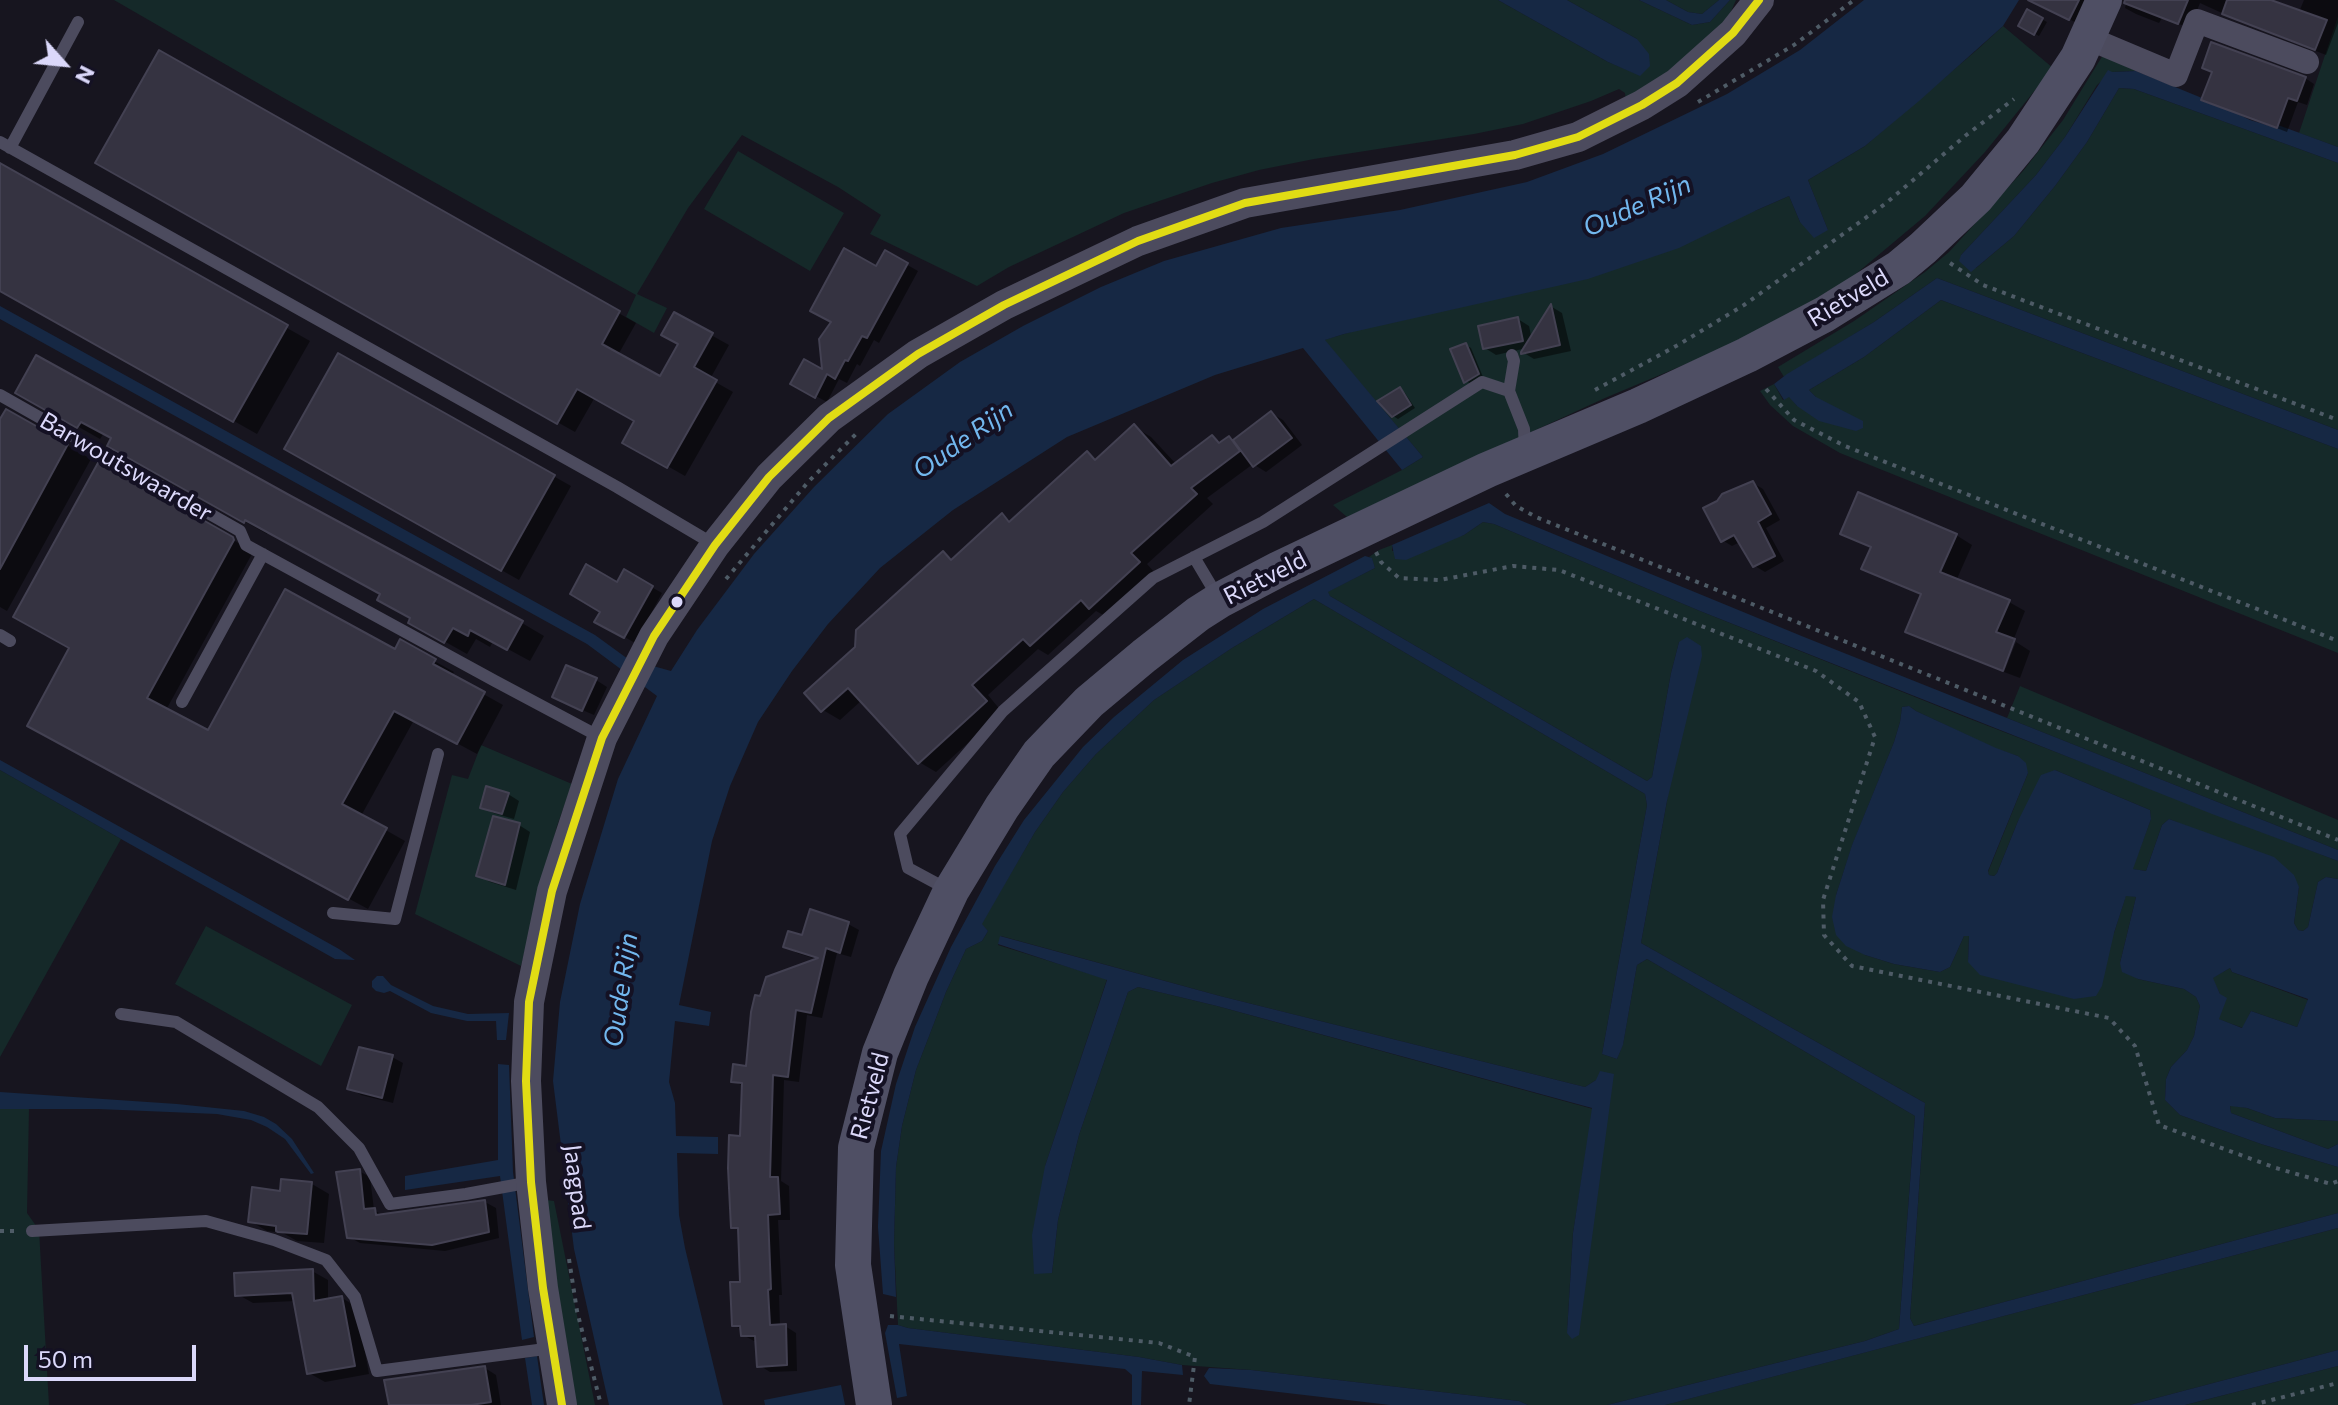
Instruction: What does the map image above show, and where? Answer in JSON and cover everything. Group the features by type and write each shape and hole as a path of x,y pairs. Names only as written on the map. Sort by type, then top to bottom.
{"main road":[{"name":"Rietveld","path":"874,1405 853,1265 856,1148 880,1053 911,976 951,891 1002,807 1039,754 1100,692 1165,639 1220,600 1487,470 1638,406 1747,355 1825,314 1899,268 1976,198 2023,141 2083,48 2104,0"}],"street":[{"path":"562,1405 525,1183 529,1002 552,891 602,738 628,687 677,598 769,477 829,418 918,354 1004,305 1138,241 1245,203 1515,155 1578,137 1642,105 1677,83 1733,33 1759,0"},
{"path":"2083,48 2176,75 2197,21 2307,62"}],"lane":[{"path":"78,22 5,145 617,487 715,545"},
{"path":"1512,355 1514,361 1509,391 1524,429 1526,454"},
{"path":"951,891 908,868 900,834 1003,711 1153,578 1263,522 1482,382 1509,391"},
{"name":"Barwoutswaarder","path":"0,395 240,531 246,545 602,738"},
{"path":"182,702 263,554"},
{"path":"1194,557 1220,600"},
{"path":"333,913 395,919 438,754"},
{"path":"121,1014 176,1022 318,1107 359,1148 390,1204 525,1183"},
{"path":"32,1231 206,1221 274,1240 326,1260 355,1297 377,1371 553,1348"}],"path":[{"path":"1692,105 1794,45 1854,0"},
{"path":"1594,391 1744,305 1885,204 2024,91"},
{"path":"1923,248 1983,285 2338,420"},
{"path":"1766,389 1794,420 1845,446 2338,641"},
{"path":"719,589 809,481 860,430"},
{"path":"1487,470 1516,506 1536,517 2338,840"},
{"path":"1364,528 1381,562 1399,578 1440,580 1513,566 1559,570 1816,671 1859,702 1875,737 1823,900 1824,935 1852,966 2109,1018 2135,1046 2159,1125 2276,1168 2331,1184 2338,1181"},
{"name":"Jaagpad","path":"567,1252 577,1311 601,1405"},
{"path":"860,1312 1159,1343 1195,1357 1189,1405"},
{"path":"2252,1405 2338,1383"}],"green space":[{"path":"114,0 1498,0 1608,62 1640,75 1637,39 1567,0 1639,0 1692,25 1710,22 1730,0 1736,0 1726,23 1688,59 1626,103 1625,93 1619,89 1523,124 1314,159 1212,183 1124,213 1009,267 977,286 870,234 881,215 838,187 742,135 688,208 637,294 667,308 654,333 626,317 636,295"},
{"path":"1666,0 1719,0 1702,14 1688,12"},
{"path":"2338,16 2338,147 2299,133"},
{"path":"2003,26 2053,68 1985,152 1925,216 1851,278 1778,321 1698,359 1605,398 1347,517 1333,505 1423,457 1324,340 1757,210 1789,196 1800,222 1828,230 1808,180 1865,146"},
{"path":"2103,55 2136,71 2112,72 2097,85 2065,137 2036,175 1961,255 1976,268 2014,236 2087,142 2119,88 2134,89 2338,163 2338,430 1937,278 1874,322 1784,377 1778,367 1854,321 1949,252 2023,171 2063,120"},
{"path":"738,151 844,213 810,271 704,209"},
{"path":"1941,300 2338,449 2338,653 1840,453 1793,426 1760,391 1774,384 1783,400 1789,396 1797,406 1816,397 1809,390 1864,357"},
{"path":"1483,522 1965,717 2338,861 2338,879 2326,877 2318,882 2308,927 2298,930 2294,923 2299,887 2201,832 2169,819 2162,825 2146,871 2132,869 2151,819 2150,810 2055,770 2018,821 1997,873 1989,875 2028,773 2018,756 1996,749 1909,706 1902,707 1894,742 1852,846 1836,895 1865,955 1940,972 1950,967 1964,936 1969,936 1968,962 2114,933 2126,895 2136,897 2120,963 2138,979 2184,989 2196,997 2200,1006 2194,1036 2166,1079 2165,1100 2180,1115 2338,1167 2338,1213 1914,1326 1910,1318 1925,1103 1641,943 1667,801 1679,642 1652,777 1647,781 1327,592 1375,568 1369,557 1379,550 1392,545 1392,551 1464,535"},
{"path":"1314,599 1645,794 1647,805 1602,1054 1617,1059 1623,1044 1637,965 1647,959 1915,1116 1899,1329 1865,1341 1607,1405 1528,1405 1519,1401 1251,1370 1182,1365 898,1325 894,1243 896,1167 902,1126 916,1070 946,992 966,949 982,941 988,931 981,924 1035,832 1063,792 1096,754 1154,700","holes":["1001,936 1220,996 1585,1087 1596,1080 1593,1109 1138,987 1128,992 1079,1135 1058,1220 1052,1273 1045,1166 1107,979 998,945","1592,1116 1567,1333 1573,1233"]},
{"path":"2020,686 2338,820 2338,850 2007,718"},
{"path":"481,745 572,784 557,826 521,966 415,914 452,775 468,779"},
{"path":"0,770 121,839 0,1057"},
{"path":"206,926 352,1005 321,1066 175,984"},
{"path":"2230,968 2232,972 2308,1000 2297,1027 2251,1011 2243,1028 2218,1019 2220,994 2212,978"},
{"path":"2230,1105 2275,1118 2338,1121 2338,1144 2328,1149 2231,1113"},
{"path":"29,1108 27,1213 39,1230 49,1405 0,1405 0,1109"},
{"path":"546,1200 554,1201 595,1405 571,1405"},
{"path":"2338,1228 2338,1350 2130,1405 1665,1405"},
{"path":"2338,1366 2338,1405 2185,1405"}],"water":[{"path":"1498,0 1567,0 1637,39 1649,54 1650,66 1640,76 1608,62"},
{"path":"1639,0 1666,0 1688,12 1702,14 1719,0 1730,0 1710,22 1692,25"},
{"name":"Oude Rijn","path":"1864,0 2019,0 2003,26 1919,101 1865,146 1808,180 1828,230 1814,238 1800,222 1789,196 1679,248 1588,279 1325,340 1423,457 1402,470 1303,348 1215,375 1067,437 953,510 880,568 828,624 758,722 730,786 712,841 679,1005 711,1012 709,1026 675,1021 669,1082 675,1103 676,1136 718,1137 718,1154 677,1153 679,1215 685,1248 723,1405 609,1405 574,1249 553,1081 560,1002 580,904 618,779 657,696 587,644 0,319 0,306 595,635 628,659 671,671 697,630 754,554 814,487 888,414 960,362 1023,326 1101,287 1164,261 1281,228 1400,210 1527,182 1603,154 1727,94 1800,50"},
{"path":"2108,70 2136,71 2202,98 2202,101 2211,104 2212,101 2250,120 2277,128 2278,125 2338,147 2338,163 2134,89 2119,88 2087,142 2055,186 2014,236 1971,272 1959,261 1961,255 2036,175 2065,137"},
{"path":"1937,278 2338,430 2338,449 1941,300 1864,357 1809,390 1816,397 1863,421 1863,428 1856,431 1819,421 1789,397 1784,400 1774,384 1874,322"},
{"path":"1489,503 1505,514 1804,637 2338,850 2338,861 1700,611 1494,524 1483,522 1464,535 1406,560 1395,559 1392,545"},
{"path":"1365,556 1372,558 1375,568 1328,592 1330,596 1647,781 1652,777 1679,642 1687,637 1701,646 1702,656 1667,801 1641,943 1925,1103 1910,1318 1914,1326 2338,1213 2338,1228 1665,1405 1607,1405 1865,1341 1899,1329 1915,1116 1647,959 1637,965 1623,1045 1617,1059 1602,1054 1647,805 1645,794 1314,599 1154,700 1096,754 1063,792 1035,832 982,924 988,931 982,941 966,949 916,1070 902,1126 896,1167 896,1297 883,1294 878,1227 881,1151 896,1084 915,1027 951,947 1024,820 1083,747 1183,660 1263,609"},
{"path":"1909,706 2018,756 2026,763 2028,773 1989,875 1997,873 2041,775 2055,770 2150,810 2151,819 2133,869 2146,871 2162,825 2169,819 2274,857 2294,875 2299,887 2294,923 2298,930 2303,931 2308,927 2318,882 2326,877 2338,879 2338,1121 2275,1118 2247,1108 2230,1106 2231,1113 2328,1149 2338,1144 2338,1167 2180,1115 2165,1100 2166,1079 2194,1036 2200,1006 2196,997 2184,989 2138,979 2122,972 2120,963 2136,897 2126,896 2102,986 2096,996 2074,999 1980,975 1968,962 1969,936 1964,936 1950,967 1940,972 1894,964 1846,946 1836,935 1832,917 1836,895 1852,845 1894,742 1902,707","holes":["2230,968 2232,972 2308,999 2297,1027 2251,1011 2242,1028 2219,1019 2227,998 2220,994 2213,978"]},
{"path":"0,760 355,960 335,959 121,839 0,770"},
{"path":"1000,936 1220,996 1585,1087 1596,1080 1600,1071 1614,1074 1579,1335 1572,1339 1567,1333 1573,1233 1592,1108 1138,987 1128,992 1079,1135 1058,1220 1052,1273 1034,1274 1032,1235 1045,1166 1107,980 998,944"},
{"path":"377,976 383,976 391,985 433,1006 468,1014 509,1013 506,1040 497,1040 496,1021 467,1021 431,1013 390,991 376,991 372,981"},
{"path":"498,1064 509,1065 513,1172 534,1337 522,1340 500,1176 405,1190 405,1176 498,1160"},
{"path":"0,1092 244,1111 276,1124 292,1139 314,1173 311,1174 285,1139 251,1120 217,1114 0,1109"},
{"path":"888,1325 1139,1357 1182,1365 1183,1375 1142,1371 1141,1405 1132,1405 1132,1375 1125,1369 899,1344 907,1396 897,1398 885,1333"},
{"path":"2338,1350 2338,1366 2185,1405 2130,1405"},
{"path":"537,1356 544,1405 532,1405 525,1358"},
{"path":"1209,1368 1251,1370 1519,1401 1528,1405 1390,1405 1210,1384 1204,1376"},
{"path":"841,1385 845,1405 765,1405 764,1400"}],"building":[{"path":"2028,0 2079,0 2069,20"},
{"path":"2125,0 2188,0 2178,24 2124,3"},
{"path":"2227,0 2271,0 2327,20 2315,50 2222,14"},
{"path":"2027,9 2043,18 2034,35 2018,26"},
{"path":"2211,42 2306,77 2297,101 2288,98 2277,128 2201,100 2212,72 2202,68"},
{"path":"159,50 620,311 602,344 660,376 678,344 661,335 674,312 713,333 694,367 717,380 667,468 622,443 634,421 577,389 557,424 95,163"},
{"path":"0,163 288,325 233,422 0,291"},
{"path":"844,248 876,266 885,250 908,263 867,338 862,336 835,379 827,374 815,398 790,384 804,359 822,369 819,339 831,322 810,311"},
{"path":"1551,304 1560,345 1521,354 1521,352"},
{"path":"1518,317 1523,341 1483,349 1478,326"},
{"path":"1466,343 1479,374 1464,383 1450,349"},
{"path":"338,353 555,475 501,571 284,449"},
{"path":"36,355 523,621 507,650 470,630 468,636 453,628 444,643 408,623 410,618 377,600 380,594 107,446 111,438 81,422 77,428 15,393"},
{"path":"1400,387 1411,405 1392,417 1377,401"},
{"path":"6,409 68,444 0,569 0,419"},
{"path":"1271,411 1292,438 1253,467 1233,440"},
{"path":"1134,424 1171,466 1212,435 1219,443 1229,436 1240,451 1191,488 1197,494 1131,553 1140,562 1089,609 1081,600 1030,646 1023,639 972,685 987,701 918,764 848,688 821,712 804,693 855,647 856,630 943,551 951,560 1002,513 1009,522 1087,451 1095,460"},
{"path":"99,461 234,540 147,698 208,730 285,589 395,649 400,639 436,659 433,664 485,692 457,744 394,711 342,804 387,828 348,900 27,726 69,648 13,617"},
{"path":"1753,481 1771,514 1758,522 1775,556 1753,567 1734,535 1721,542 1703,508 1717,501 1722,494"},
{"path":"1858,492 1957,534 1940,572 2010,600 1996,632 2015,639 2003,671 1905,632 1921,594 1861,569 1871,547 1840,534"},
{"path":"586,564 617,582 624,569 653,586 624,638 594,622 600,612 570,594"},
{"path":"566,665 597,678 582,711 552,697"},
{"path":"486,786 509,793 502,814 480,808"},
{"path":"493,816 520,823 505,885 476,876"},
{"path":"810,909 849,922 840,953 826,948 811,1013 796,1010 788,1077 773,1075 770,1177 778,1177 780,1214 768,1215 771,1289 768,1290 770,1325 786,1324 787,1365 757,1367 755,1336 741,1336 740,1326 732,1326 730,1282 740,1282 738,1228 731,1228 729,1135 740,1136 742,1083 731,1082 733,1064 746,1066 751,1012 755,995 760,996 766,977 818,958 783,947 788,931 802,935"},
{"path":"359,1047 393,1055 382,1098 347,1089"},
{"path":"360,1169 364,1209 375,1208 376,1215 485,1200 489,1232 432,1245 347,1238 336,1172"},
{"path":"281,1179 312,1182 307,1234 278,1232 276,1226 248,1222 252,1187 280,1191"},
{"path":"313,1269 314,1301 342,1296 355,1366 307,1374 292,1293 235,1296 234,1273"},
{"path":"485,1366 491,1402 471,1405 389,1405 384,1380"}],"transit line":[{"path":"562,1405 543,1288 531,1182 526,1081 529,1002 552,891 602,738 654,636 715,545 769,477 829,418 918,354 1004,305 1138,241 1245,203 1515,155 1578,137 1642,105 1677,83 1733,33 1759,0"}]}
